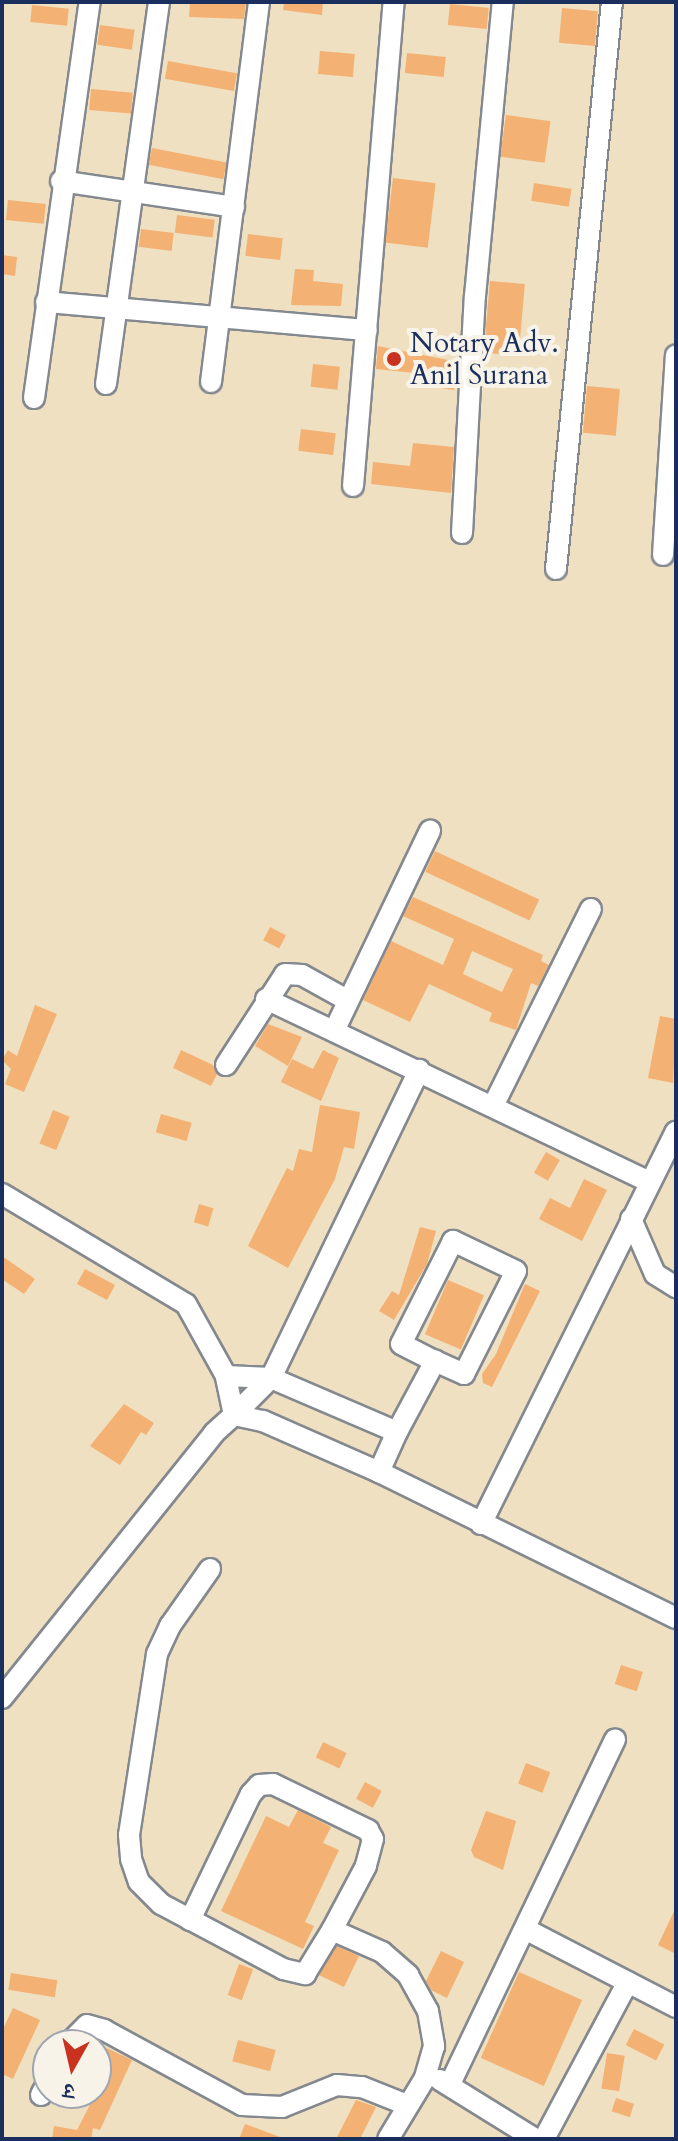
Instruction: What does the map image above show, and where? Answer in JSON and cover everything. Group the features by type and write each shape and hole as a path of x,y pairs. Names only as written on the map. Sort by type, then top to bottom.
{"street":[{"path":"34,398 61,181 90,2"},
{"path":"106,384 159,2"},
{"path":"211,382 259,2"},
{"path":"353,486 394,2"},
{"path":"462,533 475,296 503,2"},
{"path":"556,569 612,2"},
{"path":"61,181 234,207"},
{"path":"46,302 367,330"},
{"path":"663,555 676,355"},
{"path":"335,1029 430,831"},
{"path":"493,1106 591,909"},
{"path":"226,1065 279,978 291,973 347,1000"},
{"path":"266,999 335,1029 650,1182"},
{"path":"2,1698 214,1433 271,1378 419,1070"},
{"path":"481,1524 676,1132"},
{"path":"2,1194 186,1304 226,1376 234,1415"},
{"path":"631,1219 655,1274 676,1287"},
{"path":"453,1241 516,1271 464,1374 435,1361 401,1344 453,1241"},
{"path":"379,1472 435,1361"},
{"path":"226,1376 271,1378 397,1432"},
{"path":"234,1415 263,1421 379,1472 676,1618"},
{"path":"190,1920 251,1794 259,1785 273,1784 368,1830 373,1839 366,1866 312,1967 295,1974 190,1920 161,1904 139,1882 129,1835 157,1654 170,1626 210,1569"},
{"path":"450,2084 527,1930 615,1739"},
{"path":"332,1930 382,1952 408,1975 433,2030 425,2078 388,2139"},
{"path":"527,1930 676,2007"},
{"path":"544,2139 628,1982"},
{"path":"112,2034 253,2107 282,2107 337,2085 362,2087 407,2105"},
{"path":"425,2078 450,2084 535,2139"}],"building":[{"path":"190,2 246,2 244,19 189,17"},
{"path":"284,2 323,2 322,15 283,10"},
{"path":"450,4 489,8 487,29 448,25"},
{"path":"32,5 69,9 67,26 30,22"},
{"path":"562,8 598,11 595,46 559,43"},
{"path":"100,25 135,30 132,50 97,45"},
{"path":"320,51 355,54 353,77 318,74"},
{"path":"407,53 446,57 444,77 405,73"},
{"path":"168,61 237,73 234,91 165,79"},
{"path":"91,89 133,93 131,114 89,110"},
{"path":"506,115 551,121 545,163 500,157"},
{"path":"152,148 227,163 223,179 149,165"},
{"path":"393,178 436,183 428,248 385,243"},
{"path":"534,183 572,189 569,207 531,201"},
{"path":"8,200 46,204 44,224 6,220"},
{"path":"177,215 215,220 213,237 175,233"},
{"path":"141,229 174,233 172,251 139,247"},
{"path":"248,234 283,238 280,260 245,256"},
{"path":"2,255 17,257 15,276 2,274"},
{"path":"295,269 314,270 313,281 343,284 341,306 291,305"},
{"path":"490,281 525,284 519,356 484,353"},
{"path":"378,346 458,362 454,390 422,385 424,374 376,369"},
{"path":"313,364 340,367 337,390 311,387"},
{"path":"587,386 620,389 616,436 583,433"},
{"path":"301,429 336,433 333,455 298,451"},
{"path":"413,443 454,447 451,493 371,484 373,462 410,466"},
{"path":"435,851 539,900 530,920 425,872"},
{"path":"413,897 543,955 541,961 549,965 538,986 531,983 516,1030 489,1021 492,1013 429,984 410,1022 363,1000 391,941 443,965 454,939 403,916","holes":["472,951 513,969 502,992 463,974"]},
{"path":"270,927 286,935 279,949 263,940"},
{"path":"35,1005 57,1014 24,1092 5,1084 11,1069 2,1060 8,1050 17,1056"},
{"path":"660,1016 676,1019 673,1083 648,1078"},
{"path":"268,1024 302,1037 288,1066 255,1046"},
{"path":"181,1050 213,1065 217,1074 211,1086 173,1068"},
{"path":"323,1050 339,1058 321,1101 281,1082 292,1059 313,1069"},
{"path":"320,1105 360,1112 354,1149 344,1147 335,1179 288,1268 248,1246 287,1168 293,1171 299,1149 312,1152"},
{"path":"53,1110 70,1117 56,1150 40,1143"},
{"path":"161,1114 192,1123 187,1141 156,1132"},
{"path":"546,1152 560,1160 548,1181 534,1173"},
{"path":"584,1179 607,1190 582,1241 539,1219 550,1198 570,1208"},
{"path":"199,1204 213,1208 208,1226 194,1222"},
{"path":"420,1227 436,1231 427,1264 394,1320 379,1311 392,1291 399,1295"},
{"path":"2,1256 35,1279 24,1294 2,1279"},
{"path":"85,1269 115,1285 107,1300 77,1284"},
{"path":"448,1280 484,1295 461,1350 425,1334"},
{"path":"525,1284 540,1291 492,1387 483,1383 482,1374 496,1354"},
{"path":"124,1404 154,1423 146,1435 141,1432 120,1465 90,1446"},
{"path":"621,1665 643,1672 637,1691 615,1684"},
{"path":"323,1742 347,1753 339,1768 316,1757"},
{"path":"526,1763 550,1772 542,1793 518,1784"},
{"path":"365,1782 382,1791 373,1808 356,1799"},
{"path":"298,1810 331,1827 323,1843 339,1850 305,1922 314,1926 303,1949 221,1911 266,1816 289,1827"},
{"path":"486,1811 516,1821 503,1870 474,1857 471,1850"},
{"path":"676,1907 676,1954 658,1945"},
{"path":"337,1946 359,1956 344,1987 319,1975"},
{"path":"441,1951 464,1962 447,1998 431,1990 426,1981"},
{"path":"239,1964 253,1969 242,2000 228,1995"},
{"path":"519,1972 582,2000 544,2086 481,2058"},
{"path":"11,1973 57,1980 55,1997 8,1990"},
{"path":"13,2008 40,2020 36,2029 32,2029 32,2037 13,2079 2,2074 2,2031"},
{"path":"634,2029 664,2044 656,2060 626,2045"},
{"path":"238,2040 276,2050 270,2071 232,2061"},
{"path":"112,2051 132,2060 112,2104"},
{"path":"607,2053 625,2056 619,2091 601,2089"},
{"path":"616,2098 634,2104 630,2117 612,2111"},
{"path":"356,2100 376,2107 360,2139 336,2139"},
{"path":"88,2109 110,2109 100,2130 93,2128 91,2139 52,2139 54,2126 77,2130"},
{"path":"245,2124 280,2137 280,2139 239,2139"}],"place":[{"name":"Notary Adv. Anil Surana","path":"394,359"}]}
